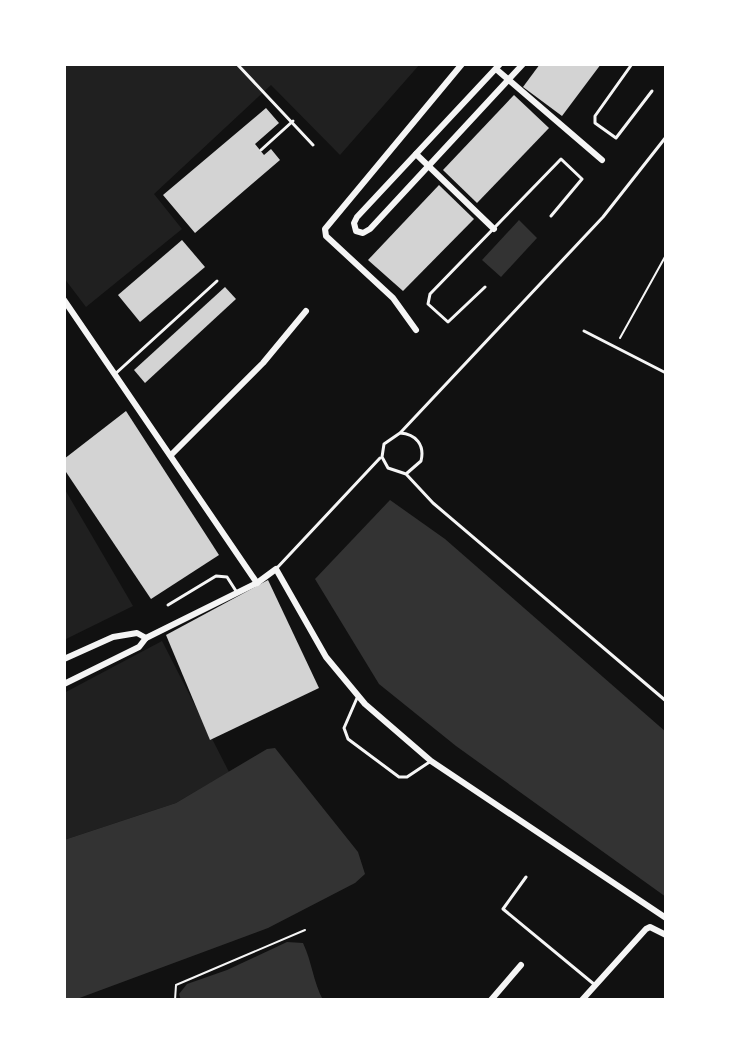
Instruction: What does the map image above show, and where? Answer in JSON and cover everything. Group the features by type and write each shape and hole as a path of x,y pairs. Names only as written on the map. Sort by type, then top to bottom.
{"street":[{"path":"416,330 393,298 326,236 325,229 462,64"},
{"path":"523,64 511,80 367,232 356,231 355,220 498,67 511,80 602,160"},
{"path":"416,154 494,229"},
{"path":"64,300 172,454 257,583"},
{"path":"172,454 263,363 306,311"},
{"path":"64,684 139,647 146,638 257,583 276,569 326,657 357,697 431,761 666,918"},
{"path":"64,659 113,637 137,633 146,638"},
{"path":"582,1000 646,929 650,927 666,935"},
{"path":"491,1000 521,965"}],"lane":[{"path":"237,64 313,145"},
{"path":"632,64 595,116 595,123 616,138 652,91"},
{"path":"261,150 293,121"},
{"path":"276,569 382,457 388,439 400,433 603,217 666,137"},
{"path":"485,287 448,322 428,304 430,294 561,159 582,179 551,216"},
{"path":"114,375 217,281"},
{"path":"584,331 666,373"},
{"path":"400,433 414,436 422,447 421,461 406,474"},
{"path":"382,457 393,472 406,474 433,503 666,701"},
{"path":"168,605 216,576 227,577 238,593"},
{"path":"357,697 344,728 348,739 399,777 407,777 431,761"},
{"path":"526,877 503,909 595,985"}],"path":[{"path":"615,347 666,255"},
{"path":"175,1000 176,985 305,930"}],"shaded area":[{"path":"64,64 420,64 340,155 271,85 154,194 182,229 86,307 64,278"},
{"path":"519,220 537,238 501,277 482,260"},
{"path":"64,488 133,606 64,640"},
{"path":"390,500 445,539 666,732 666,897 456,746 379,684 315,579"},
{"path":"162,641 229,772 176,803 64,840 64,693"},
{"path":"275,748 358,852 365,874 355,883 268,928 74,1000 64,1000 64,840 176,803 267,749"},
{"path":"287,942 303,943 323,1000 181,1000 179,994 187,984 227,970"}],"building":[{"path":"540,64 601,64 562,116 523,87"},
{"path":"514,95 549,128 477,203 443,170"},
{"path":"266,108 279,123 255,144 264,155 271,149 280,160 195,233 163,195"},
{"path":"439,185 474,219 403,291 368,260"},
{"path":"182,240 205,267 140,322 118,295"},
{"path":"225,287 236,299 145,383 134,370"},
{"path":"126,411 219,555 151,599 64,469 64,459"},
{"path":"268,580 319,688 210,740 166,635"}]}
